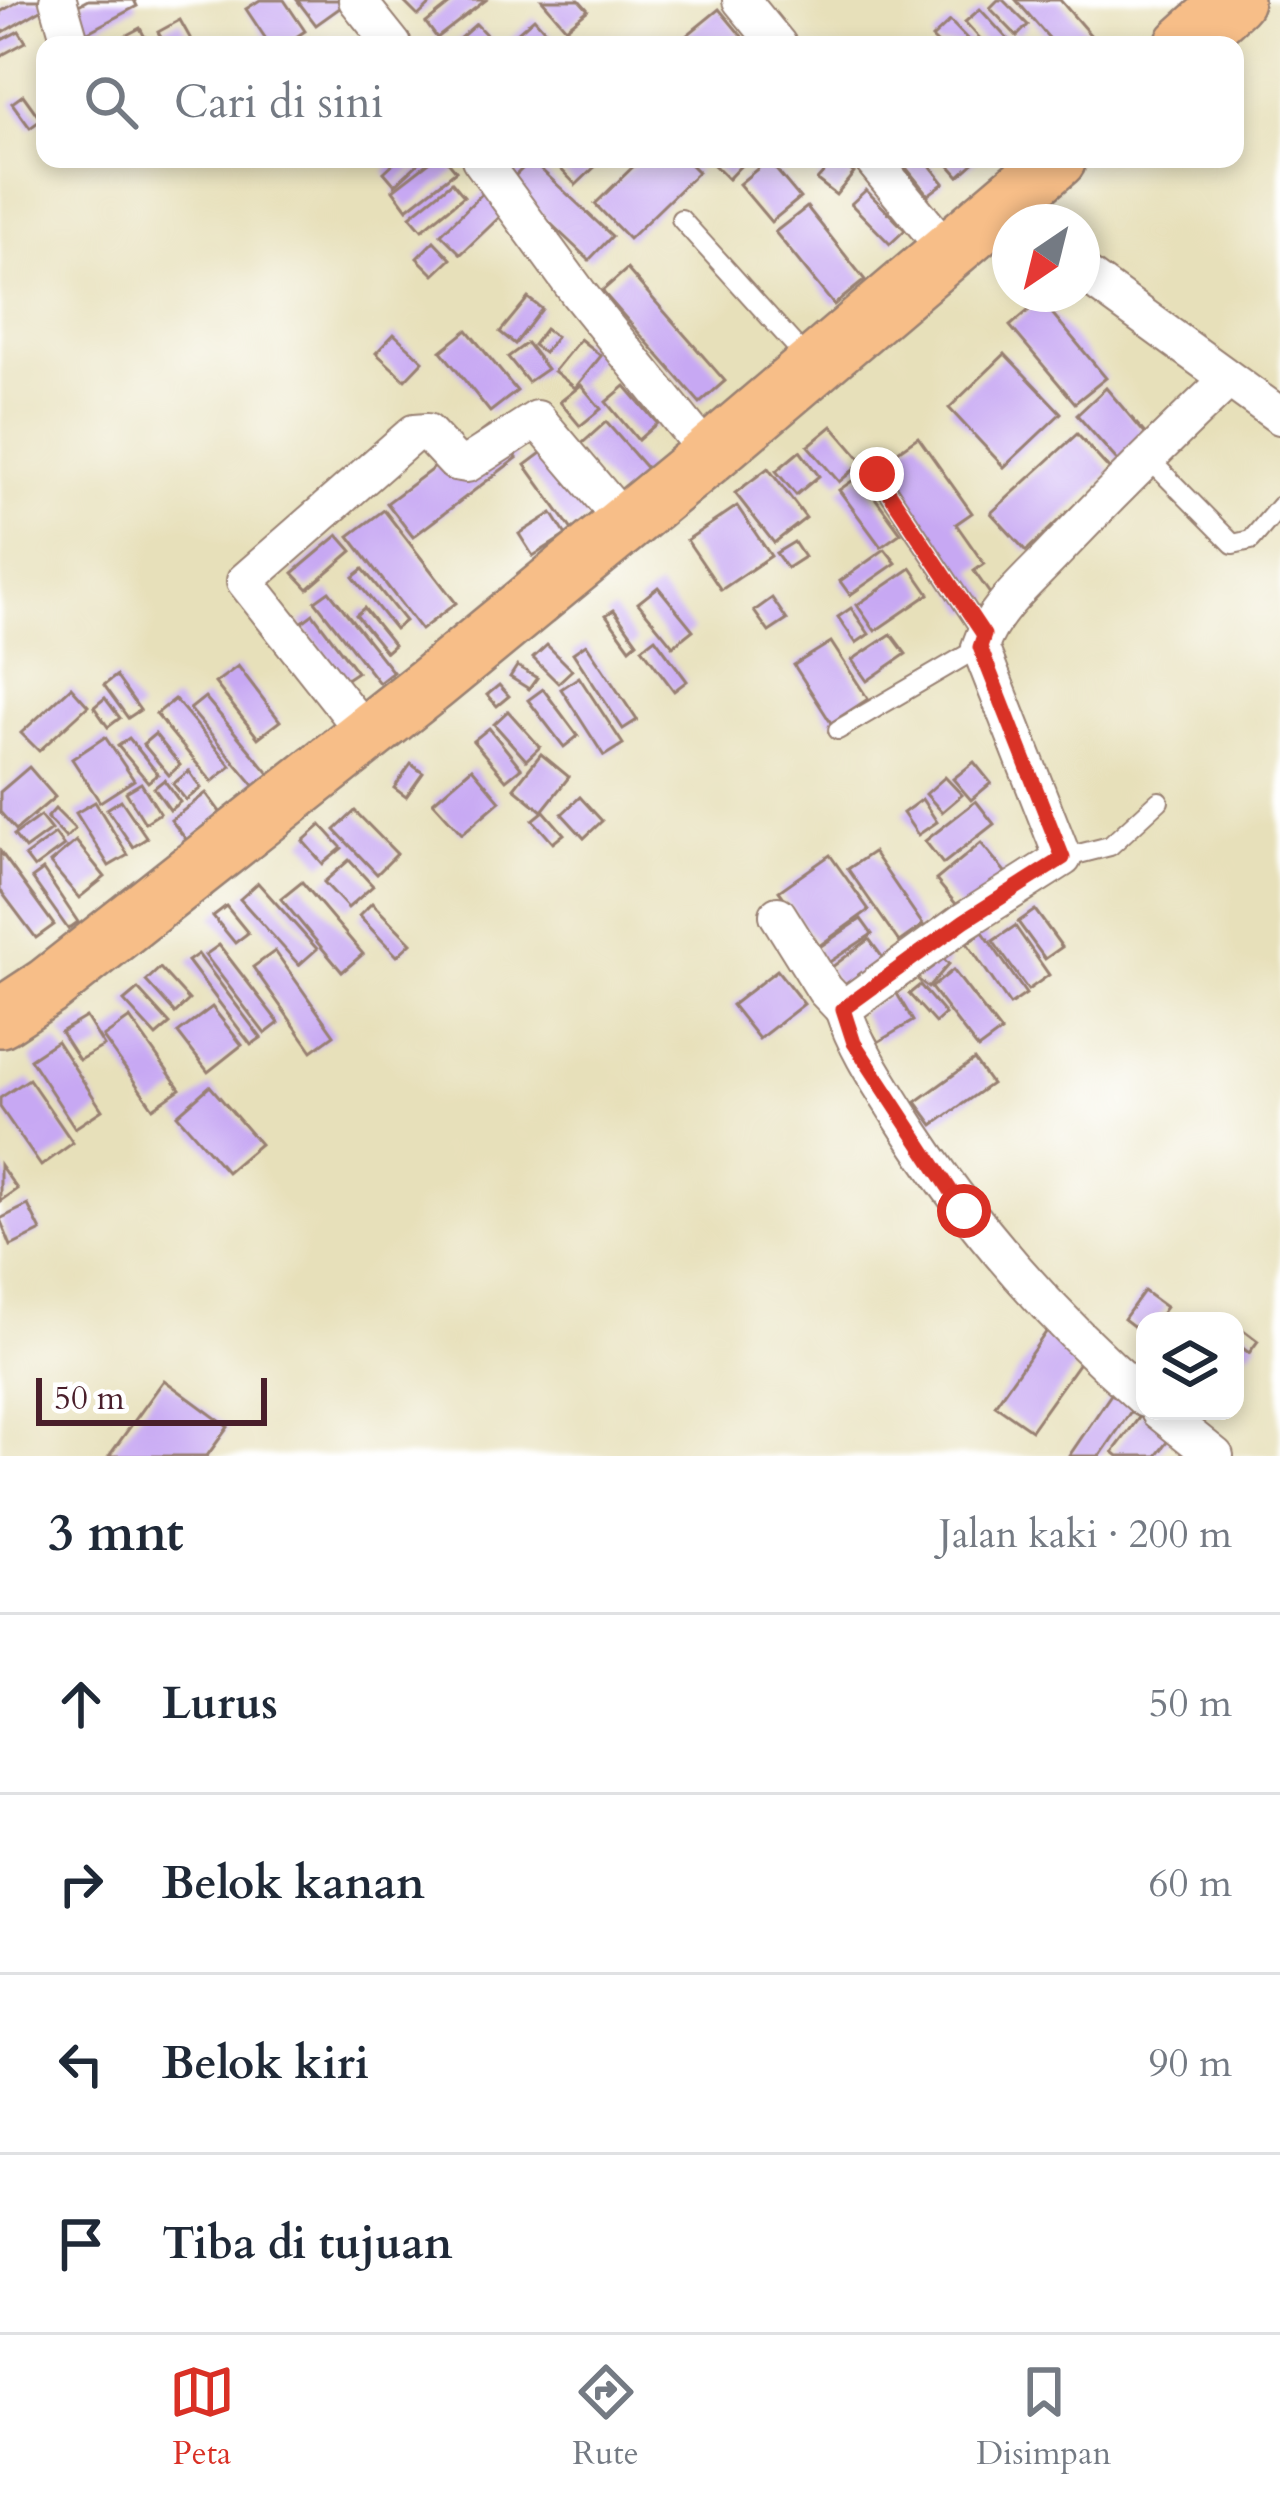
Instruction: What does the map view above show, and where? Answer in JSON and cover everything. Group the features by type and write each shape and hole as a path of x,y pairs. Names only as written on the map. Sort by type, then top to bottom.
{"highway":[{"path":"1194,36 1234,0"},
{"path":"1017,204 1049,168"},
{"path":"0,1018 47,987 367,735 709,455 947,251 992,224"}],"street":[{"path":"58,0 68,36"},
{"path":"357,0 386,36"},
{"path":"741,0 771,36"},
{"path":"487,168 579,294 709,455"},
{"path":"879,168 947,251"},
{"path":"1100,285 1280,416"},
{"path":"843,1009 964,921 1063,858 982,641 1013,597 1228,380"},
{"path":"367,735 245,581 414,433 427,432 455,462 467,464 537,419 626,524"},
{"path":"778,915 825,990 843,1009 854,1043 964,1211 1063,1322 1136,1391"},
{"path":"1170,1420 1215,1456"}],"lane":[{"path":"681,219 814,366"},
{"path":"1147,457 1233,544 1251,540 1280,506"},
{"path":"838,730 982,641 877,474"},
{"path":"1063,858 1110,846 1160,801"}],"building":[{"path":"21,0 42,0 46,7 0,34 0,12"},
{"path":"88,0 134,0 137,6 86,33 73,8"},
{"path":"260,0 284,0 305,31 298,36 264,36 246,9"},
{"path":"297,0 351,0 316,25"},
{"path":"402,0 435,0 418,16"},
{"path":"455,0 486,0 440,36 426,23"},
{"path":"542,0 579,0 588,10 566,28"},
{"path":"998,0 1028,25 1017,36 990,8"},
{"path":"1016,0 1060,0 1091,36 1047,36"},
{"path":"719,9 742,36 686,36"},
{"path":"980,9 1005,36 978,36 965,22"},
{"path":"534,18 550,36 514,36"},
{"path":"180,20 189,36 160,36 158,32"},
{"path":"950,21 964,36 934,36"},
{"path":"476,24 487,36 462,36"},
{"path":"19,31 26,42 0,56 0,41"},
{"path":"23,95 36,113 36,124 30,128 12,103"},
{"path":"388,168 413,168 395,185 384,172"},
{"path":"421,168 456,171 407,209 393,190"},
{"path":"523,168 540,168 612,236 589,260 508,183"},
{"path":"560,168 594,168 576,185"},
{"path":"632,168 694,168 698,172 629,239 595,204"},
{"path":"717,168 738,168 728,179"},
{"path":"758,168 775,168 800,198 771,222 739,184"},
{"path":"828,168 848,168 854,173 836,195 817,180"},
{"path":"906,168 932,168 944,183 928,195"},
{"path":"452,182 464,196 422,230 410,216"},
{"path":"490,186 510,207 461,254 441,234"},
{"path":"866,190 905,230 890,244 851,204"},
{"path":"807,207 865,280 834,305 775,232"},
{"path":"434,241 451,259 434,275 417,258"},
{"path":"627,269 725,381 700,403 602,291"},
{"path":"528,298 542,309 515,344 500,332"},
{"path":"1027,312 1051,312 1106,378 1075,403 1010,326"},
{"path":"545,329 556,337 544,353 533,345"},
{"path":"467,330 517,391 490,412 441,351"},
{"path":"394,334 423,361 405,380 376,353"},
{"path":"580,339 601,356 575,388 554,371"},
{"path":"527,343 547,369 528,382 508,357"},
{"path":"1005,354 1061,413 1004,467 949,408"},
{"path":"581,385 601,409 580,426 560,402"},
{"path":"625,386 657,423 638,440 606,402"},
{"path":"1106,388 1153,443 1125,469 1077,415"},
{"path":"606,422 650,472 621,498 577,448"},
{"path":"491,425 517,458 413,537 387,503"},
{"path":"832,426 863,462 839,482 808,446"},
{"path":"1077,434 1111,471 1026,551 991,513"},
{"path":"918,437 972,513 956,524 984,564 974,571 993,598 969,613 875,467"},
{"path":"557,441 605,506 572,530 525,465"},
{"path":"800,451 819,476 796,495 776,471"},
{"path":"768,468 806,518 774,543 735,493"},
{"path":"859,476 901,533 881,547 839,490"},
{"path":"737,506 771,556 721,590 687,540"},
{"path":"384,510 456,603 421,630 349,536"},
{"path":"552,513 566,535 533,556 519,534"},
{"path":"338,535 352,551 308,589 293,573"},
{"path":"794,542 804,557 787,568 776,553"},
{"path":"885,549 896,563 850,595 840,581"},
{"path":"911,568 929,594 875,631 857,605"},
{"path":"363,569 405,621 395,629 353,577"},
{"path":"658,587 693,630 673,646 638,603"},
{"path":"329,591 393,672 379,683 315,601"},
{"path":"772,598 787,620 769,632 754,611"},
{"path":"364,608 394,645 386,652 356,615"},
{"path":"851,608 869,634 856,643 838,617"},
{"path":"614,610 637,642 630,648 606,615"},
{"path":"313,614 357,672 345,680 301,623"},
{"path":"891,634 906,654 867,681 852,660"},
{"path":"655,638 687,681 674,691 642,648"},
{"path":"831,642 868,699 831,723 794,665"},
{"path":"586,644 637,720 623,729 573,653"},
{"path":"547,645 572,670 558,683 533,658"},
{"path":"238,666 280,721 258,738 215,683"},
{"path":"517,666 537,678 529,689 510,677"},
{"path":"116,676 140,710 128,718 104,685"},
{"path":"579,677 623,744 604,756 561,689"},
{"path":"499,685 509,696 497,706 487,695"},
{"path":"71,687 88,706 39,751 21,733"},
{"path":"543,689 578,736 564,747 528,700"},
{"path":"205,697 272,777 257,789 190,709"},
{"path":"105,698 120,718 108,727 94,707"},
{"path":"175,699 231,766 212,782 156,714"},
{"path":"508,711 540,747 526,760 494,724"},
{"path":"489,728 521,768 506,780 473,741"},
{"path":"155,734 180,765 169,775 143,744"},
{"path":"105,737 134,780 100,802 72,759"},
{"path":"129,738 158,774 148,782 118,746"},
{"path":"541,754 569,777 542,811 514,788"},
{"path":"974,762 991,783 971,800 953,779"},
{"path":"411,764 423,773 406,797 394,788"},
{"path":"29,767 55,797 16,830 0,812 0,792"},
{"path":"472,768 500,801 462,834 433,802"},
{"path":"189,771 201,788 186,800 173,784"},
{"path":"945,777 962,795 942,812 926,794"},
{"path":"164,780 180,802 170,810 154,788"},
{"path":"141,783 160,813 145,823 126,792"},
{"path":"206,793 223,816 188,842 171,820"},
{"path":"580,797 602,821 584,838 562,814"},
{"path":"922,799 937,822 918,835 903,813"},
{"path":"121,800 147,838 133,847 107,809"},
{"path":"976,801 994,824 943,864 925,841"},
{"path":"95,802 128,855 109,866 76,813"},
{"path":"55,809 75,829 66,838 47,818"},
{"path":"355,811 397,854 377,874 335,830"},
{"path":"544,811 564,834 553,843 533,820"},
{"path":"40,816 51,830 25,849 14,835"},
{"path":"321,825 342,848 323,864 303,841"},
{"path":"55,834 64,846 34,868 25,856"},
{"path":"76,841 105,877 79,898 50,863"},
{"path":"981,843 1010,878 965,915 936,880"},
{"path":"0,851 54,925 36,938 0,890"},
{"path":"873,852 923,925 899,942 848,869"},
{"path":"830,855 869,910 819,946 779,891"},
{"path":"349,860 373,886 348,908 324,882"},
{"path":"43,870 78,922 68,929 32,878"},
{"path":"302,882 363,954 342,972 281,899"},
{"path":"258,883 317,949 299,965 240,899"},
{"path":"372,903 411,943 397,956 359,916"},
{"path":"226,906 248,933 235,943 213,916"},
{"path":"1035,910 1062,947 1045,959 1018,922"},
{"path":"861,919 872,934 825,965 815,950"},
{"path":"1015,926 1049,975 1028,990 993,941"},
{"path":"983,932 1026,994 1010,1005 967,943"},
{"path":"869,939 883,958 842,988 828,970"},
{"path":"219,945 279,1023 265,1034 205,955"},
{"path":"275,951 334,1035 312,1051 253,967"},
{"path":"936,952 949,964 928,988 914,976"},
{"path":"198,954 261,1038 251,1045 188,961"},
{"path":"160,968 189,1000 175,1013 146,981"},
{"path":"777,970 804,1004 759,1039 732,1005"},
{"path":"953,970 1001,1032 978,1049 931,988"},
{"path":"920,985 945,1014 935,1023 909,994"},
{"path":"138,989 170,1024 156,1036 124,1001"},
{"path":"896,992 913,1021 878,1042 861,1013"},
{"path":"212,1007 242,1045 208,1072 178,1033"},
{"path":"86,1017 104,1046 79,1060 61,1032"},
{"path":"130,1018 180,1089 153,1108 103,1037"},
{"path":"57,1041 102,1110 75,1128 30,1059"},
{"path":"974,1060 991,1084 933,1125 916,1102"},
{"path":"29,1079 73,1143 41,1166 0,1107 0,1098"},
{"path":"210,1086 260,1144 227,1172 177,1115"},
{"path":"0,1165 17,1189 0,1201"},
{"path":"28,1205 41,1231 11,1246 0,1219"},
{"path":"1144,1291 1166,1307 1162,1312 1136,1312 1136,1328 1124,1319"},
{"path":"1049,1328 1085,1354 1031,1430 995,1405"},
{"path":"1244,1330 1258,1341 1249,1353 1244,1349"},
{"path":"164,1380 228,1427 207,1456 109,1456"},
{"path":"1118,1384 1136,1395 1136,1404 1100,1456 1069,1456"},
{"path":"1137,1420 1157,1420 1175,1432 1156,1456 1113,1452"}],"route":[{"path":"877,474 984,635 980,647 1063,858 964,921 843,1009 854,1043 964,1211"}]}
